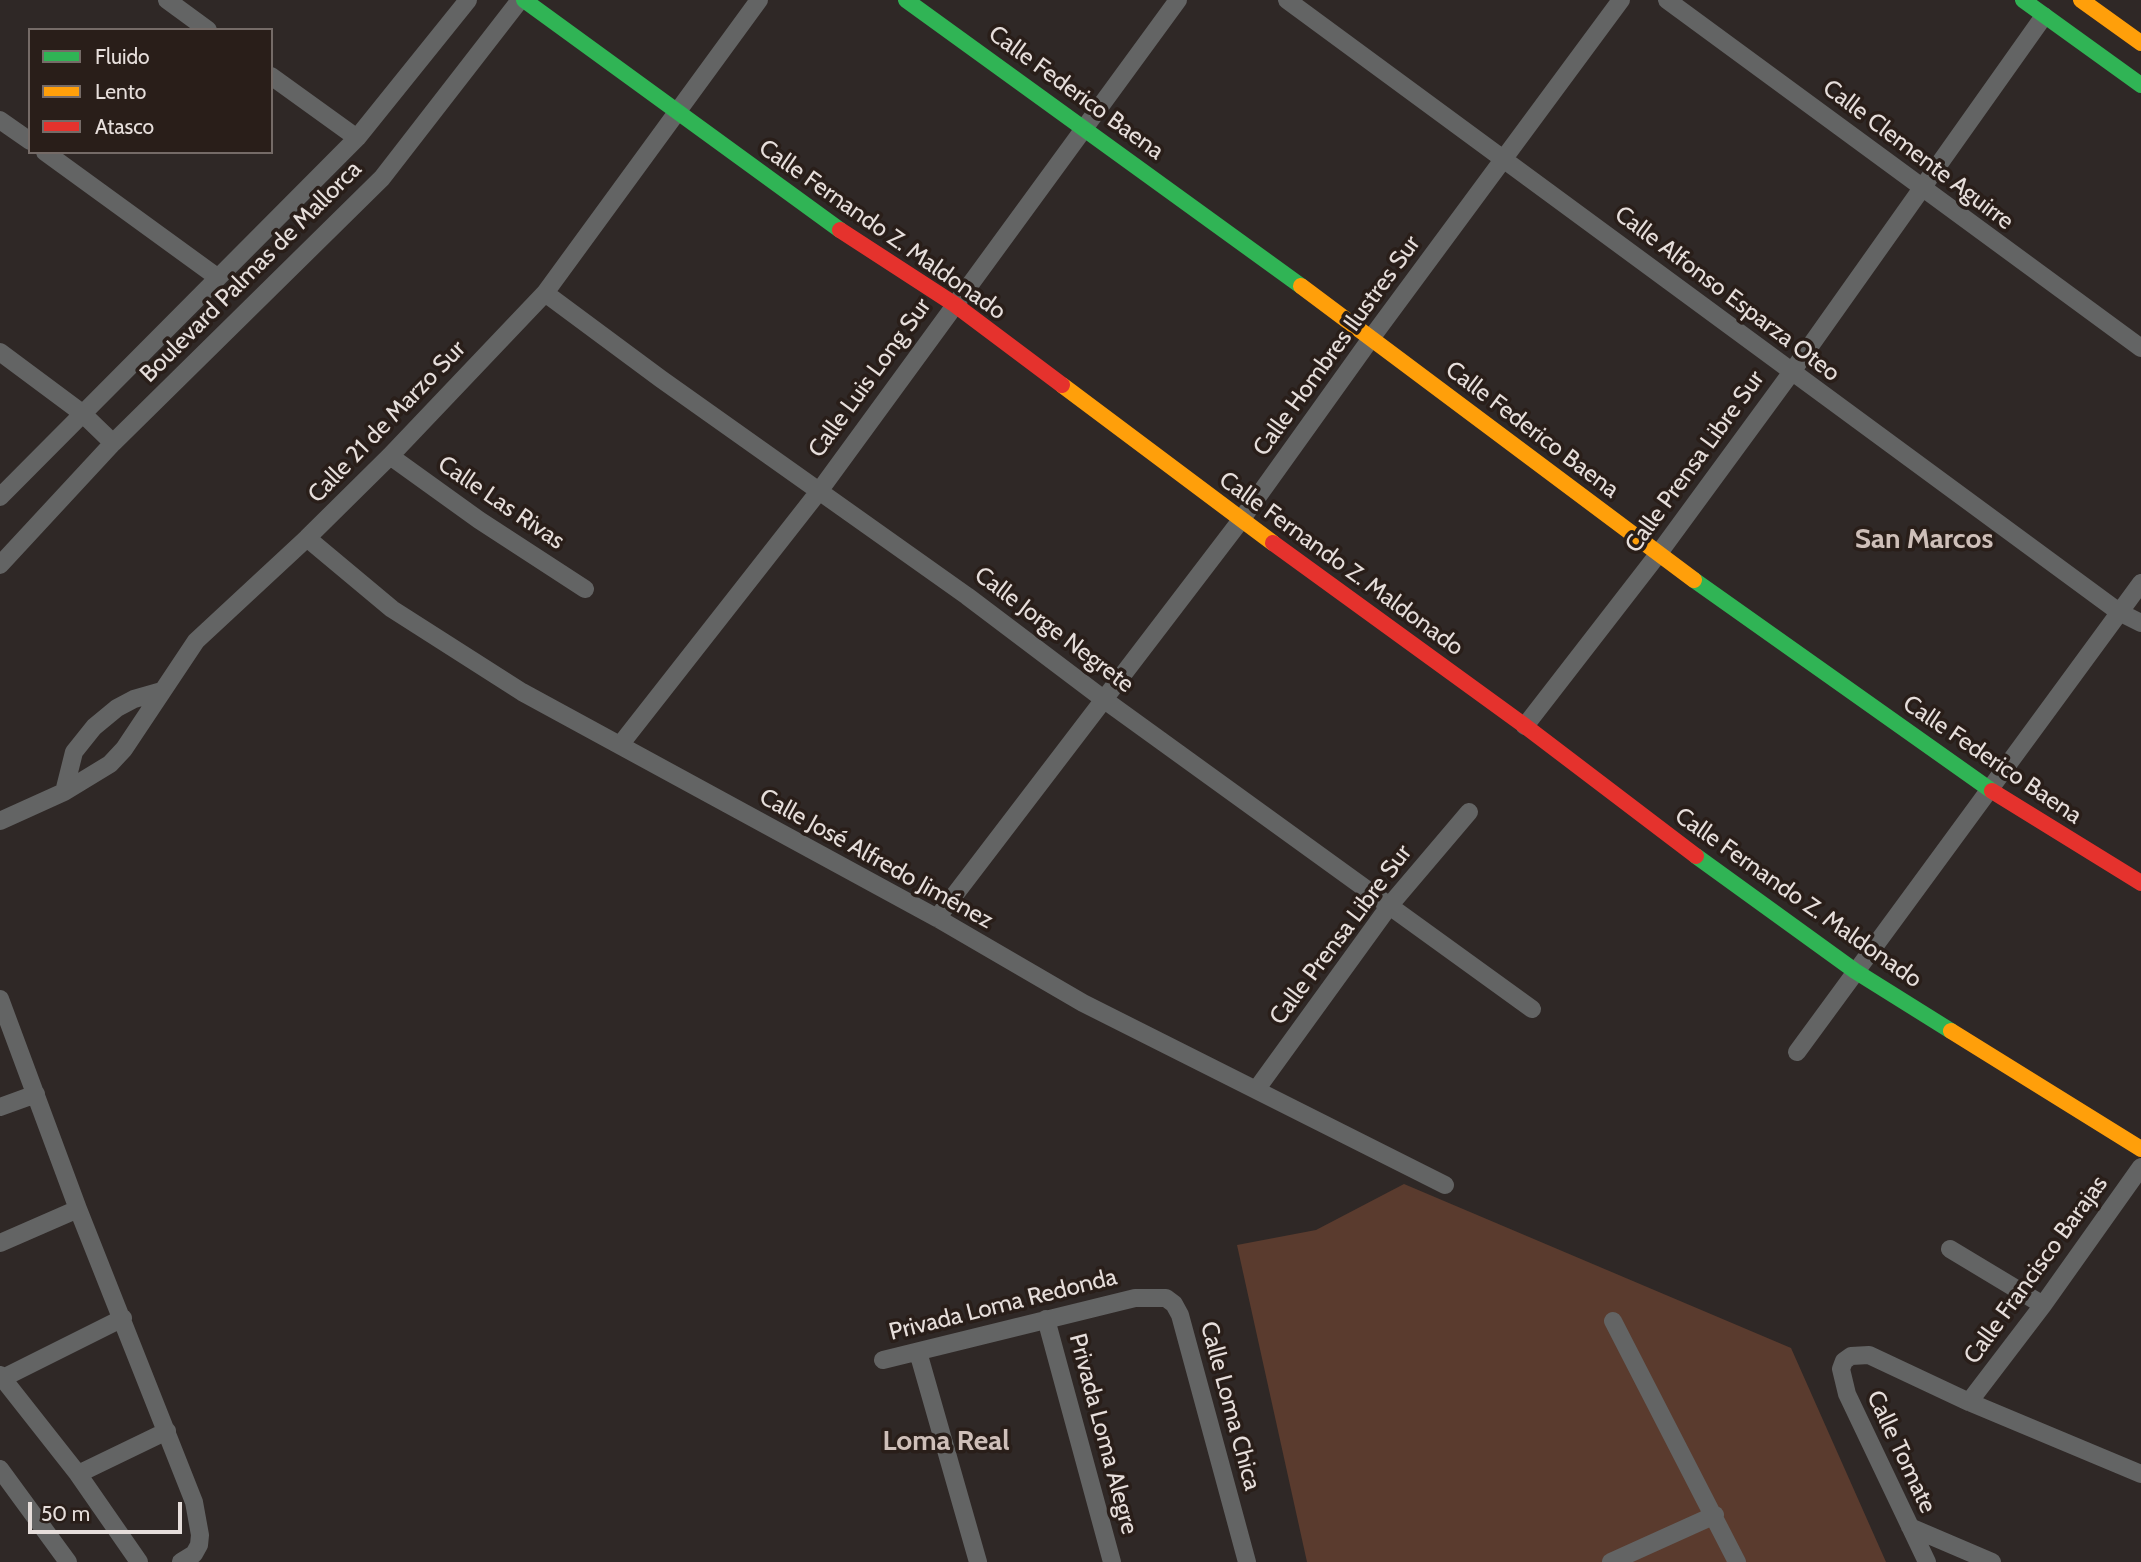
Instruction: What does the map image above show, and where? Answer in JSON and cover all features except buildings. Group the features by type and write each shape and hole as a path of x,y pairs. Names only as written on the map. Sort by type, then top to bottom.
{"street":[{"path":"167,0 205,28"},
{"name":"Boulevard Palmas de Mallorca","path":"0,497 357,138 468,0"},
{"name":"Boulevard Palmas de Mallorca","path":"0,565 113,443 382,178 522,0"},
{"name":"Calle Fernando Z. Maldonado","path":"522,0 832,225 954,304 1241,520 1525,726 1673,840 1855,971 2141,1149"},
{"name":"Calle 21 de Marzo Sur","path":"0,821 64,792 110,764 196,641 390,456 545,293 759,0"},
{"name":"Calle Federico Baena","path":"906,0 1087,128 1372,337 1659,553 1989,789 2141,883"},
{"name":"Calle Luis Long Sur","path":"620,745 820,490 1178,0"},
{"name":"Calle Alfonso Esparza Oteo","path":"1287,0 1791,373 2119,612 2141,623"},
{"name":"Calle Hombres Ilustres Sur","path":"937,918 1106,701 1241,520 1372,337 1621,0"},
{"name":"Calle Clemente Aguirre","path":"1667,0 2141,348"},
{"path":"2023,0 2141,85"},
{"path":"2081,0 2141,43"},
{"name":"Calle Prensa Libre Sur","path":"1525,726 1659,553 1791,373 2044,16"},
{"path":"273,77 357,138"},
{"path":"0,120 28,140"},
{"path":"48,154 218,277"},
{"name":"Calle Jorge Negrete","path":"545,293 1532,1009"},
{"path":"0,352 82,413 113,443"},
{"name":"Calle Las Rivas","path":"390,456 479,520 585,589"},
{"name":"Calle José Alfredo Jiménez","path":"307,538 392,609 441,643 620,745 937,918 1083,1003 1445,1185"},
{"path":"1797,1052 2141,583"},
{"path":"64,792 74,752 94,727 117,708 134,699 162,691"},
{"path":"117,708 136,729"},
{"name":"Calle Prensa Libre Sur","path":"1256,1090 1390,905 1469,812"},
{"path":"0,999 78,1209 186,1478 200,1535 194,1554 181,1562"},
{"path":"0,1107 36,1094"},
{"name":"Calle Francisco Barajas","path":"1969,1402 2043,1305 2141,1167"},
{"path":"0,1244 78,1209"},
{"path":"1950,1249 2043,1305"},
{"name":"Privada Loma Redonda","path":"883,1360 1135,1298"},
{"name":"Calle Loma Chica","path":"1135,1298 1166,1298 1174,1304 1180,1315 1247,1562"},
{"path":"123,1318 1,1377 78,1474 139,1562"},
{"name":"Privada Loma Alegre","path":"1046,1319 1112,1562"},
{"path":"1613,1321 1737,1562"},
{"path":"918,1352 978,1562"},
{"name":"Calle Tomate","path":"1927,1562 1847,1394 1842,1380 1844,1361 1851,1356 1868,1355 1969,1402"},
{"path":"1969,1402 2141,1474"},
{"path":"78,1474 167,1432"},
{"path":"2,1478 68,1562"},
{"path":"1611,1562 1715,1515"},
{"path":"1910,1527 1992,1562"}],"shaded area":[{"path":"1404,1184 1791,1348 1886,1562 1307,1562 1237,1245 1316,1230"}],"traffic: fast":[{"path":"524,0 840,230"},
{"path":"906,0 1301,286"},
{"path":"2023,0 2141,85"},
{"path":"1694,580 1992,791"},
{"path":"1696,856 1855,971 1951,1031"}],"traffic: slow":[{"path":"2081,0 2141,43"},
{"path":"1301,286 1694,580"},
{"path":"1062,385 1273,543"},
{"path":"1951,1031 2141,1149"}],"traffic: jam":[{"path":"840,230 954,304 1062,385"},
{"path":"1273,543 1525,726 1696,856"},
{"path":"1992,791 2141,883"}],"district":[{"name":"San Marcos","path":"1924,540"},
{"name":"Loma Real","path":"946,1442"}]}
